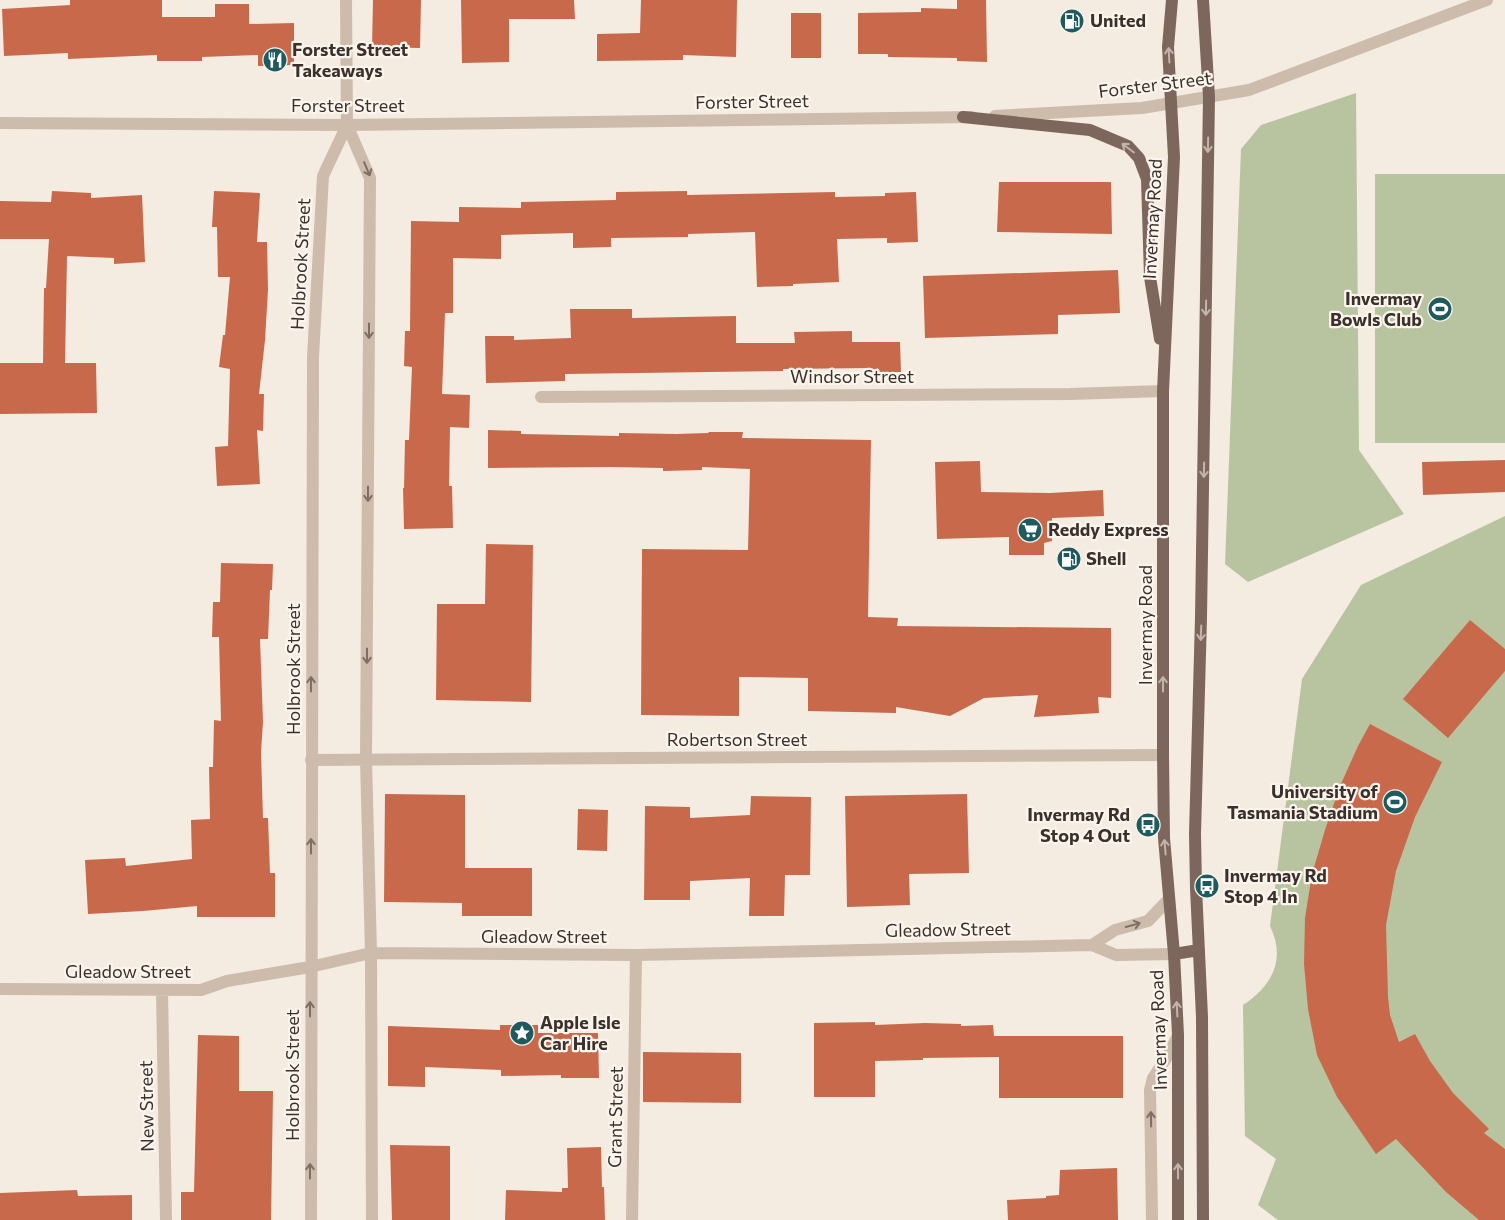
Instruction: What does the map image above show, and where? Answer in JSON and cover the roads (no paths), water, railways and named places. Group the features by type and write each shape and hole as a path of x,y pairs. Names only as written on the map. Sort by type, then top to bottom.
{"main road":[{"name":"Invermay Road","path":"1172,0 1168,47 1174,157 1163,391 1163,755 1164,838 1174,954 1178,1035 1178,1220"},
{"path":"1203,0 1209,97 1202,618 1195,834 1202,1017 1203,1220"},
{"path":"963,117 1090,130 1128,146 1140,158 1147,179 1150,277 1164,363"},
{"path":"1174,954 1199,950"}],"street":[{"name":"Holbrook Street","path":"346,0 347,125 370,178 366,759 371,953 372,1220"},
{"name":"Forster Street","path":"0,123 347,125 963,117 1142,108 1249,90 1487,0"},
{"name":"Holbrook Street","path":"310,1220 313,358 323,176 347,125"},
{"name":"Windsor Street","path":"541,396 1060,394 1163,391"},
{"name":"Robertson Street","path":"311,760 1163,755"},
{"path":"1092,945 1115,930 1148,921 1169,898"},
{"name":"Gleadow Street","path":"0,989 201,990 227,981 310,968 371,953 636,955 1092,945 1116,954 1174,954"},
{"name":"Grant Street","path":"632,1220 636,955"},
{"name":"New Street","path":"162,991 166,1220"},
{"path":"1152,1220 1150,1090 1153,1078 1169,1054 1178,1035"}],"place":[{"name":"United","path":"1072,21"},
{"name":"Forster Street Takeaways","path":"275,60"},
{"name":"Invermay Bowls Club","path":"1440,309"},
{"name":"Reddy Express","path":"1030,530"},
{"name":"Shell","path":"1069,559"},
{"name":"University of Tasmania Stadium","path":"1395,802"},
{"name":"Invermay Rd Stop 4 Out","path":"1148,825"},
{"name":"Invermay Rd Stop 4 In","path":"1207,886"},
{"name":"Apple Isle Car Hire","path":"522,1033"}]}
